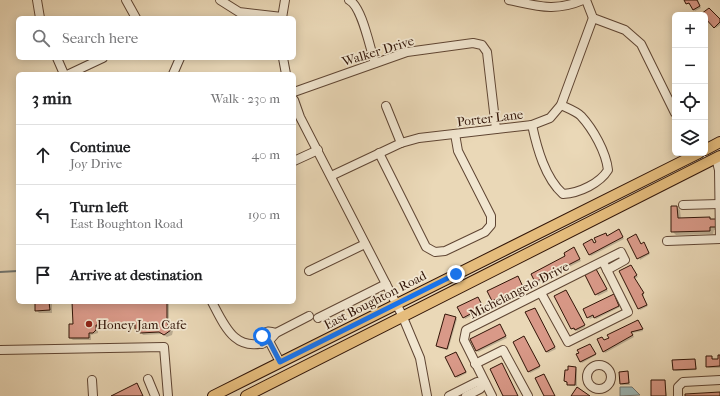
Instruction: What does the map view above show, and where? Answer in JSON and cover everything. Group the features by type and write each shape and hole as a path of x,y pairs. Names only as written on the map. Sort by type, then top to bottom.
{"main road":[{"name":"East Boughton Road","path":"708,148 720,142"},
{"name":"East Boughton Road","path":"213,396 693,156"},
{"name":"East Boughton Road","path":"246,396 402,315 718,157"}],"street":[{"path":"37,0 40,16"},
{"path":"126,0 135,16"},
{"path":"220,0 238,15 260,16"},
{"path":"282,16 285,0"},
{"path":"349,0 354,2 358,11 375,63"},
{"path":"509,0 548,8 569,6 585,0 593,18 625,30 641,44 672,107"},
{"name":"Porter Lane","path":"331,176 402,143 419,138 532,125 550,118 561,105 593,18"},
{"name":"Walker Drive","path":"296,91 407,52 473,43 482,45 487,52 496,129"},
{"path":"58,60 63,72"},
{"path":"73,72 99,60"},
{"path":"175,72 179,60"},
{"path":"283,60 286,72"},
{"path":"296,104 402,315 420,358 427,396"},
{"path":"532,125 537,149 555,187 564,194 574,194 603,178 608,170 607,160 588,124 579,115 561,105"},
{"path":"386,106 402,143"},
{"path":"379,153 426,247 435,252 445,251 485,232 490,224 490,216 458,151 455,134"},
{"path":"296,161 318,150"},
{"path":"700,156 701,165"},
{"path":"718,157 720,246"},
{"path":"683,205 718,204"},
{"path":"667,241 720,239"},
{"path":"309,271 365,244"},
{"name":"Michelangelo Drive","path":"492,396 484,383 464,340 466,330 621,252 625,260 607,270"},
{"path":"540,293 568,342 628,312 603,261"},
{"path":"318,318 386,284"},
{"path":"213,304 226,329 233,337 241,342 266,343 276,333 308,316"},
{"path":"266,343 280,362"},
{"path":"0,350 164,347 168,396"},
{"path":"475,364 503,350 528,396"},
{"path":"92,380 93,396"},
{"path":"148,380 155,396"},
{"path":"678,396 678,387 683,382 720,380"},
{"path":"449,396 477,382 484,383 480,389 466,396"}],"water":[{"path":"620,387 632,387 640,395 620,396"}],"building":[{"path":"684,0 697,0 700,6 693,10 689,3 686,4"},
{"path":"709,8 720,19 720,22 714,28 708,21 708,12 704,12"},
{"path":"671,206 677,206 678,218 710,217 710,219 716,219 717,227 710,227 710,231 671,232"},
{"path":"619,229 623,237 589,255 583,244 592,239 594,243 596,242 594,238 606,233 607,236"},
{"path":"636,234 641,244 644,242 649,253 637,259 627,239"},
{"path":"574,247 580,259 535,282 531,274 565,256 564,253"},
{"path":"631,265 637,275 634,277 644,293 642,294 647,305 638,309 619,271"},
{"path":"596,269 607,289 595,295 585,275"},
{"path":"518,276 523,287 492,301 487,291"},
{"path":"566,290 585,325 575,330 574,328 571,329 554,296"},
{"path":"614,294 619,306 594,318 593,315 587,318 583,309"},
{"path":"478,297 483,307 463,318 457,307"},
{"path":"35,304 49,304 50,310 35,311"},
{"path":"72,304 167,304 167,323 171,330 164,335 159,332 140,333 135,329 135,324 123,324 123,326 96,325 96,330 93,333 89,333 89,338 69,338 69,324 73,324"},
{"path":"535,308 555,347 546,352 525,312"},
{"path":"445,314 456,317 447,349 436,346"},
{"path":"638,320 643,329 631,332 633,335 603,352 597,339 602,337 604,340 609,338 607,335"},
{"path":"500,324 506,336 476,351 470,339"},
{"path":"524,336 540,366 528,372 513,342"},
{"path":"590,344 596,354 580,362 576,354 579,353 577,350"},
{"path":"456,352 466,372 455,377 445,357"},
{"path":"718,355 720,355 720,366 706,367 706,356 712,356 712,359 718,359"},
{"path":"695,359 696,369 673,370 672,360"},
{"path":"502,363 518,396 503,396 490,369"},
{"path":"568,366 576,367 575,385 567,385 567,382 564,381 565,370 568,370"},
{"path":"628,371 629,383 620,384 619,372"},
{"path":"544,374 555,396 544,396 535,378"},
{"path":"651,380 665,380 666,396 651,396"},
{"path":"137,383 143,396 111,396"},
{"path":"577,387 590,396 571,396"},
{"path":"720,392 720,396 685,396 685,394"}],"waterway":[{"path":"0,272 16,271"}],"place":[{"name":"Honey Jam Cafe","path":"89,324"}],"route":[{"path":"262,336 262,344 269,341 280,362 456,274"}]}
